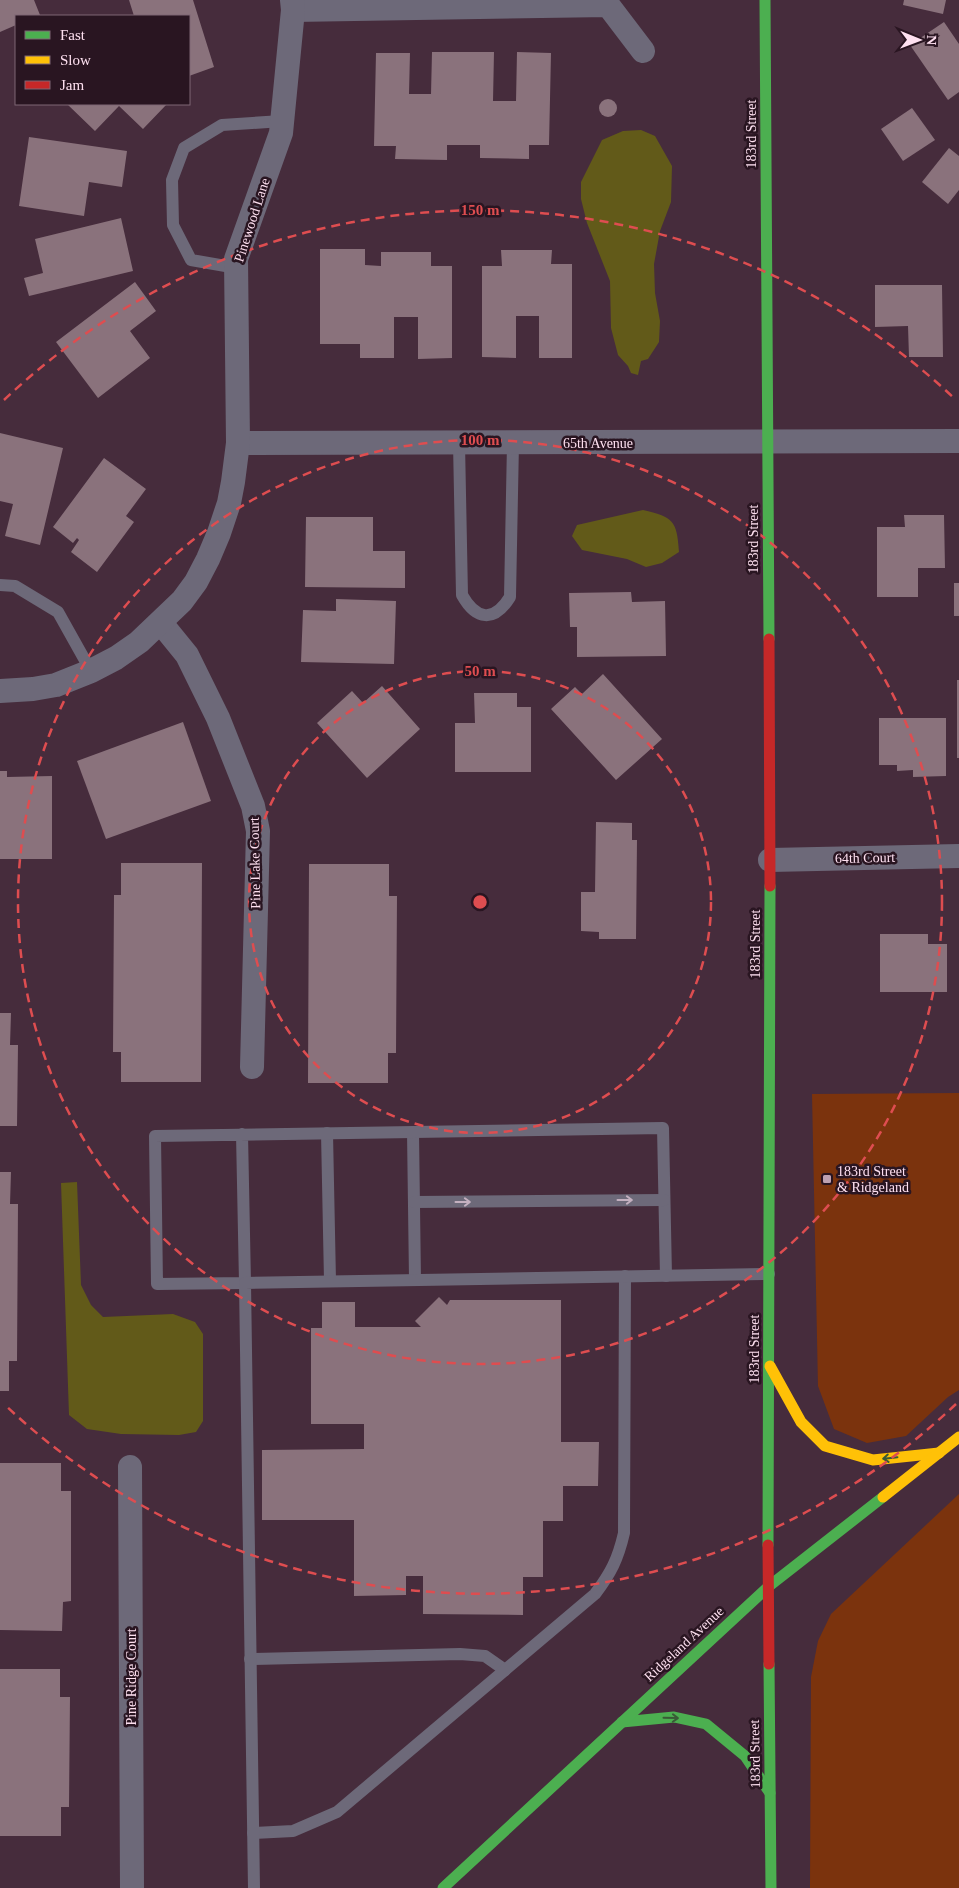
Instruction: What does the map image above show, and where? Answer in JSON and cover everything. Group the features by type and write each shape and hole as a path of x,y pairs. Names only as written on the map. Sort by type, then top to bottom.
{"street":[{"name":"183rd Street","path":"765,0 770,860 768,1587 772,1888"},
{"path":"293,5 608,5 643,51"},
{"name":"Pinewood Lane","path":"0,692 56,685 91,671 124,653 161,623 182,601 196,582 219,534 229,503 238,443 236,259 282,133 293,5"},
{"name":"65th Avenue","path":"238,443 959,441"},
{"name":"Pine Lake Court","path":"161,623 187,655 214,709 253,806 258,831 252,1067"},
{"name":"64th Court","path":"770,860 959,856"},
{"path":"769,1363 801,1422 825,1446 873,1460 939,1452"},
{"name":"Ridgeland Avenue","path":"443,1888 768,1587 959,1437"},
{"name":"Pine Ridge Court","path":"130,1467 132,1888"},
{"path":"622,1722 674,1717 706,1724 745,1756 770,1793"}],"lane":[{"path":"237,268 191,260 173,225 172,180 184,148 222,124 282,121"},
{"path":"459,443 462,595 470,608 481,615 494,613 503,608 510,598 513,443"},
{"path":"0,585 15,586 58,612 91,671"},
{"path":"666,1276 663,1128 155,1136 157,1284 244,1282 415,1280 624,1276 666,1276 769,1274"},
{"path":"413,1132 415,1280"},
{"path":"327,1133 330,1281"},
{"path":"242,1134 254,1888"},
{"path":"414,1202 664,1200"},
{"path":"253,1833 293,1831 337,1812 595,1594 610,1574 619,1555 624,1533 624,1276"},
{"path":"250,1659 460,1654 485,1656 505,1670"}],"shaded area":[{"path":"641,130 655,136 672,166 671,202 660,231 654,264 655,293 660,321 659,342 648,359 641,361 638,375 631,373 628,366 618,355 611,328 610,281 587,223 581,199 581,182 602,140 623,131"},
{"path":"643,510 667,518 675,526 679,552 662,563 646,567 627,559 582,550 572,536 577,525"},
{"path":"959,1093 959,1390 948,1397 906,1436 867,1443 834,1429 818,1386 812,1094"},
{"path":"77,1182 81,1285 91,1305 103,1317 173,1314 195,1322 203,1334 203,1421 196,1432 179,1435 121,1434 87,1429 69,1415 61,1183"},
{"path":"959,1494 959,1888 810,1888 811,1677 818,1641 831,1614"}],"building":[{"path":"0,0 34,0 40,15 15,15 15,25 0,32"},
{"path":"129,0 193,0 214,67 190,76 190,15 134,15"},
{"path":"904,0 946,0 943,14 903,5"},
{"path":"944,22 959,44 959,92 948,100 910,45"},
{"path":"432,52 494,52 493,101 516,101 517,52 551,53 549,145 529,145 529,159 480,158 480,145 447,145 447,160 395,159 396,146 374,146 376,53 410,53 409,94 431,94"},
{"path":"608,99 614,102 617,108 614,114 608,117 602,114 599,108 602,102"},
{"path":"68,105 166,105 143,129 119,106 95,131"},
{"path":"912,108 935,140 903,161 881,129"},
{"path":"29,137 127,151 122,187 89,182 84,216 19,206"},
{"path":"949,148 959,156 959,190 948,204 922,182"},
{"path":"121,218 133,271 29,296 24,278 43,273 35,239"},
{"path":"320,249 365,249 365,265 381,266 381,252 431,252 431,266 452,266 452,358 418,359 418,317 394,317 394,358 360,358 360,344 320,344"},
{"path":"501,250 552,250 551,264 572,264 572,358 539,358 539,316 516,316 516,358 482,357 482,266 502,266"},
{"path":"135,282 156,311 130,331 150,358 98,398 56,342"},
{"path":"875,285 942,285 943,357 909,357 908,326 875,327"},
{"path":"0,433 63,448 40,545 5,536 13,504 0,501"},
{"path":"104,458 146,489 126,516 134,522 97,572 71,552 79,540 77,538 73,543 53,527"},
{"path":"904,515 944,515 945,568 918,568 918,597 877,597 877,527 905,527"},
{"path":"306,517 373,517 373,551 405,551 405,588 305,587"},
{"path":"954,583 959,583 959,616 954,616"},
{"path":"631,592 632,602 665,601 666,656 577,657 577,627 570,627 569,593"},
{"path":"336,599 396,601 394,664 301,662 303,610 336,611"},
{"path":"603,674 662,739 616,780 551,709 575,687 582,694"},
{"path":"957,680 959,680 959,758 957,758"},
{"path":"382,686 420,729 367,778 317,723 352,691 363,703"},
{"path":"474,693 517,693 517,707 531,707 531,772 455,772 455,723 475,723"},
{"path":"879,718 946,718 946,776 913,777 913,770 897,771 897,765 879,765"},
{"path":"183,722 211,801 106,839 77,761"},
{"path":"0,771 7,771 7,777 52,776 52,859 0,859"},
{"path":"596,822 632,823 632,840 637,840 636,939 599,939 599,932 581,931 581,892 595,892"},
{"path":"121,863 202,863 201,1082 121,1082 121,1052 113,1052 114,895 121,895"},
{"path":"309,864 389,864 389,896 397,896 396,1053 388,1053 388,1083 308,1083"},
{"path":"880,934 928,934 928,944 947,944 947,992 880,992"},
{"path":"0,1013 11,1013 10,1045 18,1045 17,1126 0,1126"},
{"path":"0,1172 11,1172 10,1204 18,1204 17,1361 9,1361 9,1391 0,1391"},
{"path":"439,1297 447,1305 450,1300 561,1300 561,1442 599,1442 598,1486 563,1486 563,1521 543,1521 543,1577 523,1577 523,1615 423,1614 423,1576 406,1576 406,1595 354,1596 354,1520 262,1520 262,1450 364,1449 364,1424 311,1424 311,1328 322,1328 322,1302 355,1302 355,1327 421,1327 415,1321"},
{"path":"0,1463 61,1463 61,1491 71,1491 71,1601 63,1602 62,1631 0,1630"},
{"path":"0,1669 60,1669 60,1697 70,1697 69,1807 61,1807 61,1836 0,1836"}],"traffic: fast":[{"path":"765,0 769,639"},
{"path":"768,1545 770,886"},
{"path":"443,1888 768,1587 883,1497"},
{"path":"769,1664 771,1888"},
{"path":"622,1722 674,1717 706,1724 745,1756 770,1793"}],"traffic: slow":[{"path":"770,1366 801,1422 825,1446 873,1460 939,1453"},
{"path":"883,1497 959,1437"}],"traffic: jam":[{"path":"769,639 770,886"},
{"path":"768,1545 769,1664"}],"place":[{"name":"183rd Street & Ridgeland","path":"827,1179"}]}
